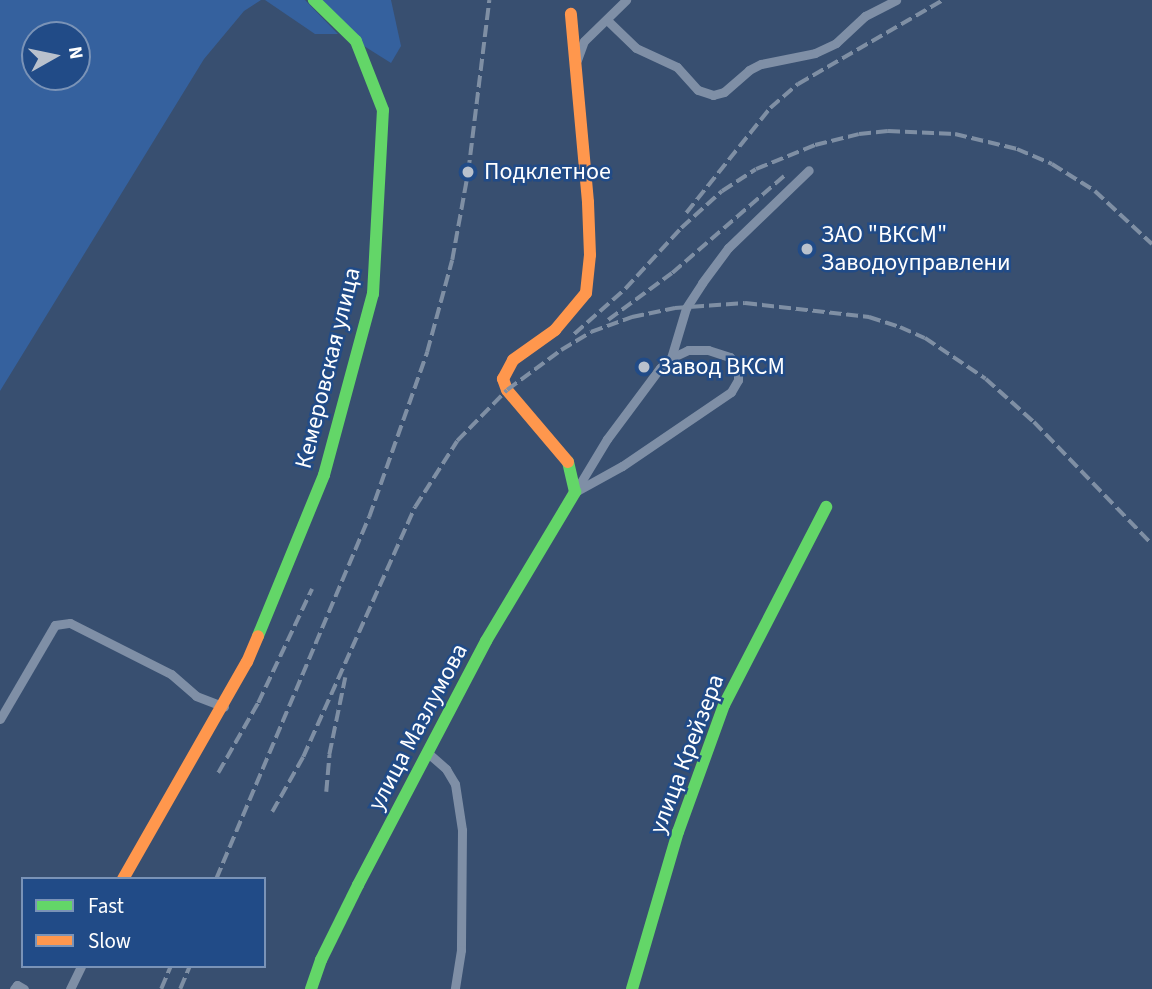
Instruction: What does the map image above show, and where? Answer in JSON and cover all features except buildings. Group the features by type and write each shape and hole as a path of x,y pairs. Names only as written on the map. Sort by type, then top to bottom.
{"street":[{"name":"Кемеровская улица","path":"124,877 247,662 324,475 373,294 383,110 356,41 314,0"},
{"path":"576,61 584,41 625,0"},
{"path":"607,20 636,48 677,67 698,90 713,94 724,92 749,70 761,64 815,53 836,43 865,16 896,0"},
{"path":"571,14 589,202 590,255 586,293 562,323 513,360 503,379 507,390 570,464 575,492"},
{"path":"575,492 607,439 671,358 686,308 702,282 728,248 810,170"},
{"path":"575,492 622,466 670,434 731,392 738,380 738,368 730,357 708,350 688,349 671,358"},
{"name":"улица Мазлумова","path":"311,989 321,960 486,641 575,492"},
{"name":"улица Крейзера","path":"632,989 678,832 724,705 826,507"},
{"path":"0,719 55,625 70,622 171,674 196,696 224,706"},
{"path":"429,754 446,769 455,784 462,830 462,939 455,989"},
{"path":"71,989 80,968"},
{"path":"13,989 17,985 24,989"}],"shaded area":[{"path":"0,0 261,0 244,11 204,59 0,391"},
{"path":"265,0 305,0 338,34 315,34"},
{"path":"319,0 391,0 401,46 391,63 356,41"}],"railway":[{"path":"217,877 369,517 427,352 452,260 468,172 489,0"},
{"path":"686,213 770,108 798,84 943,0"},
{"path":"574,334 625,289 681,228 722,191 756,169 815,145 859,134 888,131 955,134 1017,149 1052,164 1095,191 1152,244"},
{"path":"608,320 672,273 784,176"},
{"path":"272,812 303,757 415,507 457,441 507,390 561,350 591,332 632,317 675,308 745,303 869,317 900,327 925,338 986,379 1034,422 1152,544"},
{"path":"218,773 258,703 312,589"},
{"path":"326,792 329,755 345,678"},
{"path":"161,989 170,968"},
{"path":"180,989 189,968"}],"traffic: fast":[{"path":"258,636 324,475 373,294 383,110 356,41 314,0"},
{"path":"311,989 321,960 358,885 486,641 575,492 568,462"},
{"path":"632,989 678,832 724,705 826,507"}],"traffic: slow":[{"path":"568,462 507,390 503,379 513,360 555,330 586,293 590,255 588,202 571,14"},
{"path":"124,877 247,662 258,636"}],"place":[{"name":"Подклетное","path":"468,172"},
{"name":"ЗАО \"ВКСМ\" Заводоуправлени","path":"807,249"},
{"name":"Завод ВКСМ","path":"644,367"}]}
